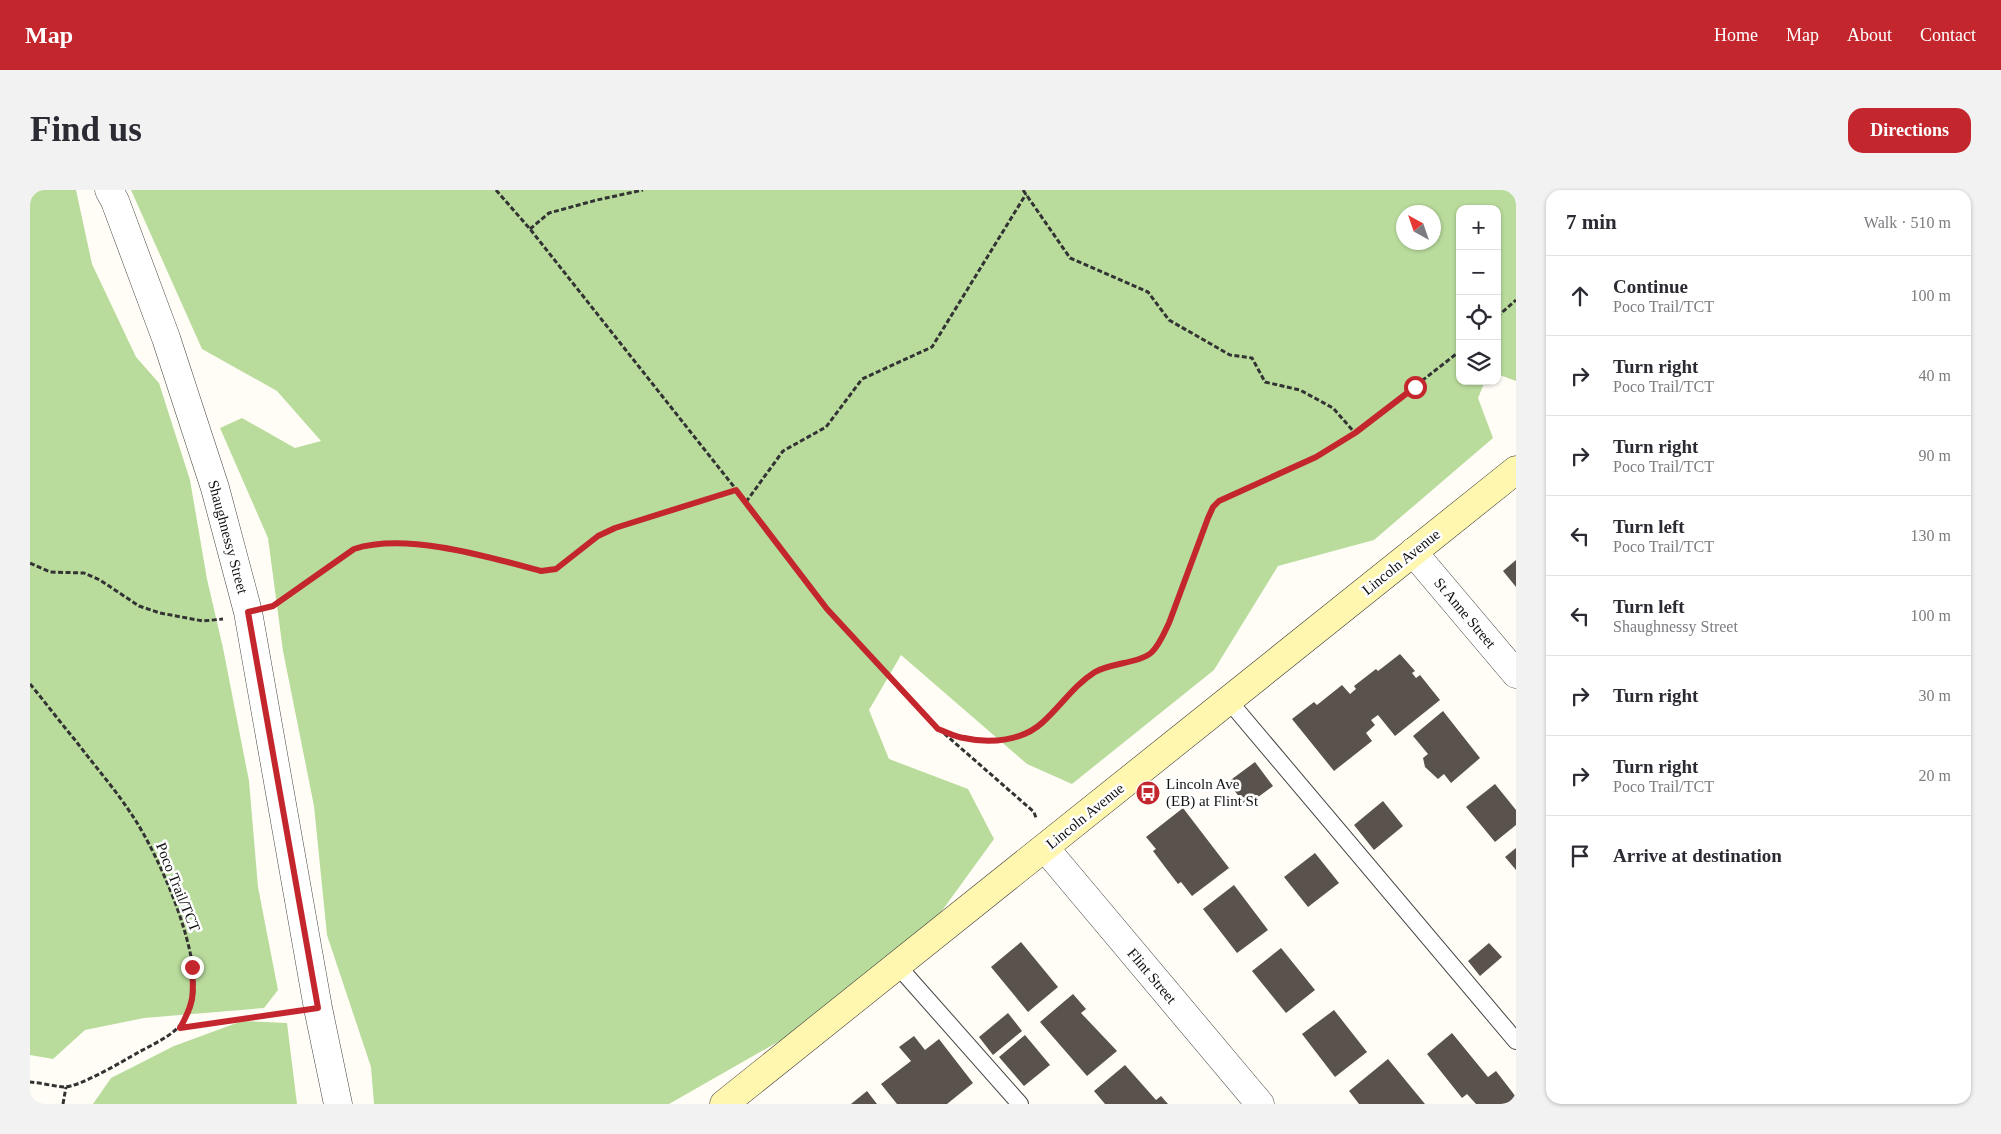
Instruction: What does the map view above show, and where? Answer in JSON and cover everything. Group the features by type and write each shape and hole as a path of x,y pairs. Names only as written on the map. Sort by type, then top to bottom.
{"main road":[{"name":"Lincoln Avenue","path":"724,1104 1516,470"}],"street":[{"name":"Shaughnessy Street","path":"110,190 166,338 215,488 248,612 318,1008 338,1104"},
{"name":"St Anne Street","path":"1413,552 1516,674"},
{"name":"Flint Street","path":"1045,848 1260,1104"}],"lane":[{"path":"1229,701 1516,1041"},
{"path":"897,965 1020,1104"}],"path":[{"path":"496,190 530,229 746,502 827,609 938,729 1034,812 1045,848"},
{"path":"530,229 549,213 643,190"},
{"path":"1023,190 1070,258 1148,292 1169,320 1230,355 1252,358 1265,382 1309,394 1333,408 1355,433"},
{"path":"746,502 783,452 826,427 862,379 932,347 1026,194"},
{"path":"1501,313 1516,300"},
{"path":"938,729 963,738 991,741 1027,734 1043,723 1083,680 1094,672 1106,666 1151,654 1162,639 1169,623 1213,507 1233,494 1316,457 1355,433 1456,354"},
{"path":"30,563 50,572 84,573 100,580 139,606 160,613 203,621 226,618 273,606 354,549 368,545 400,542 483,555 547,571 556,569 598,536 606,532 736,490"},
{"name":"Poco Trail/TCT","path":"30,684 133,816 178,910 190,946 194,991 191,1009 180,1028"},
{"path":"30,1082 66,1087 105,1070 180,1028 318,1008"},
{"path":"63,1104 66,1087"}],"green space":[{"path":"30,190 76,190 92,264 136,357 159,383 190,480 207,579 223,648 249,781 258,887 278,990 264,1008 144,1018 85,1030 53,1059 30,1055"},
{"path":"131,190 1516,190 1516,381 1501,375 1501,205 1456,205 1456,385 1483,385 1478,398 1493,438 1374,540 1278,566 1214,670 1072,784 1027,764 901,655 869,710 889,759 968,789 994,839 928,930 790,1035 669,1104 374,1104 371,1067 327,935 314,806 283,651 268,538 220,428 242,418 295,448 321,441 277,391 202,349"},
{"path":"242,1021 287,1023 297,1104 93,1104 111,1078 174,1046"}],"building":[{"path":"1516,560 1516,587 1503,571"},
{"path":"1400,654 1415,671 1412,673 1416,678 1420,675 1440,700 1395,736 1378,715 1371,720 1375,725 1366,733 1372,741 1334,771 1292,719 1314,702 1317,705 1342,685 1350,694 1356,689 1354,686"},
{"path":"1443,711 1480,758 1451,783 1444,774 1438,779 1425,767 1423,758 1428,754 1413,736"},
{"path":"1255,762 1273,786 1246,806 1228,782"},
{"path":"1495,784 1516,810 1516,825 1495,842 1466,807"},
{"path":"1383,801 1403,826 1374,850 1354,825"},
{"path":"1183,808 1229,868 1192,896 1181,882 1178,884 1153,851 1156,849 1146,837"},
{"path":"1516,848 1516,870 1505,857"},
{"path":"1315,853 1339,883 1308,907 1284,877"},
{"path":"1234,885 1268,930 1237,953 1203,909"},
{"path":"1021,942 1058,987 1028,1012 991,967"},
{"path":"1489,943 1502,957 1480,976 1468,961"},
{"path":"1281,948 1315,990 1286,1013 1252,971"},
{"path":"1073,994 1086,1009 1081,1013 1117,1051 1087,1076 1040,1022"},
{"path":"1334,1010 1367,1052 1335,1077 1302,1034"},
{"path":"1008,1013 1022,1031 993,1055 979,1037"},
{"path":"1452,1033 1488,1077 1496,1071 1516,1097 1507,1104 1476,1104 1467,1094 1462,1098 1427,1054"},
{"path":"1025,1035 1050,1065 1024,1086 999,1057"},
{"path":"914,1036 925,1050 939,1039 973,1083 947,1104 897,1104 881,1084 911,1061 899,1047"},
{"path":"1388,1059 1425,1104 1359,1104 1349,1091"},
{"path":"1125,1065 1156,1100 1161,1096 1168,1104 1105,1104 1094,1091"},
{"path":"867,1091 877,1104 851,1104"}],"place":[{"name":"Lincoln Ave (EB) at Flint St","path":"1148,793"}],"route":[{"path":"192,967 194,991 191,1009 180,1028 318,1008 248,612 273,606 354,549 368,545 400,542 483,555 547,571 556,569 598,536 615,528 643,521 736,490 827,609 938,729 963,738 991,741 1008,739 1027,734 1043,723 1083,680 1094,672 1106,666 1151,654 1162,639 1208,518 1213,507 1219,501 1316,457 1355,433 1415,387"}]}
